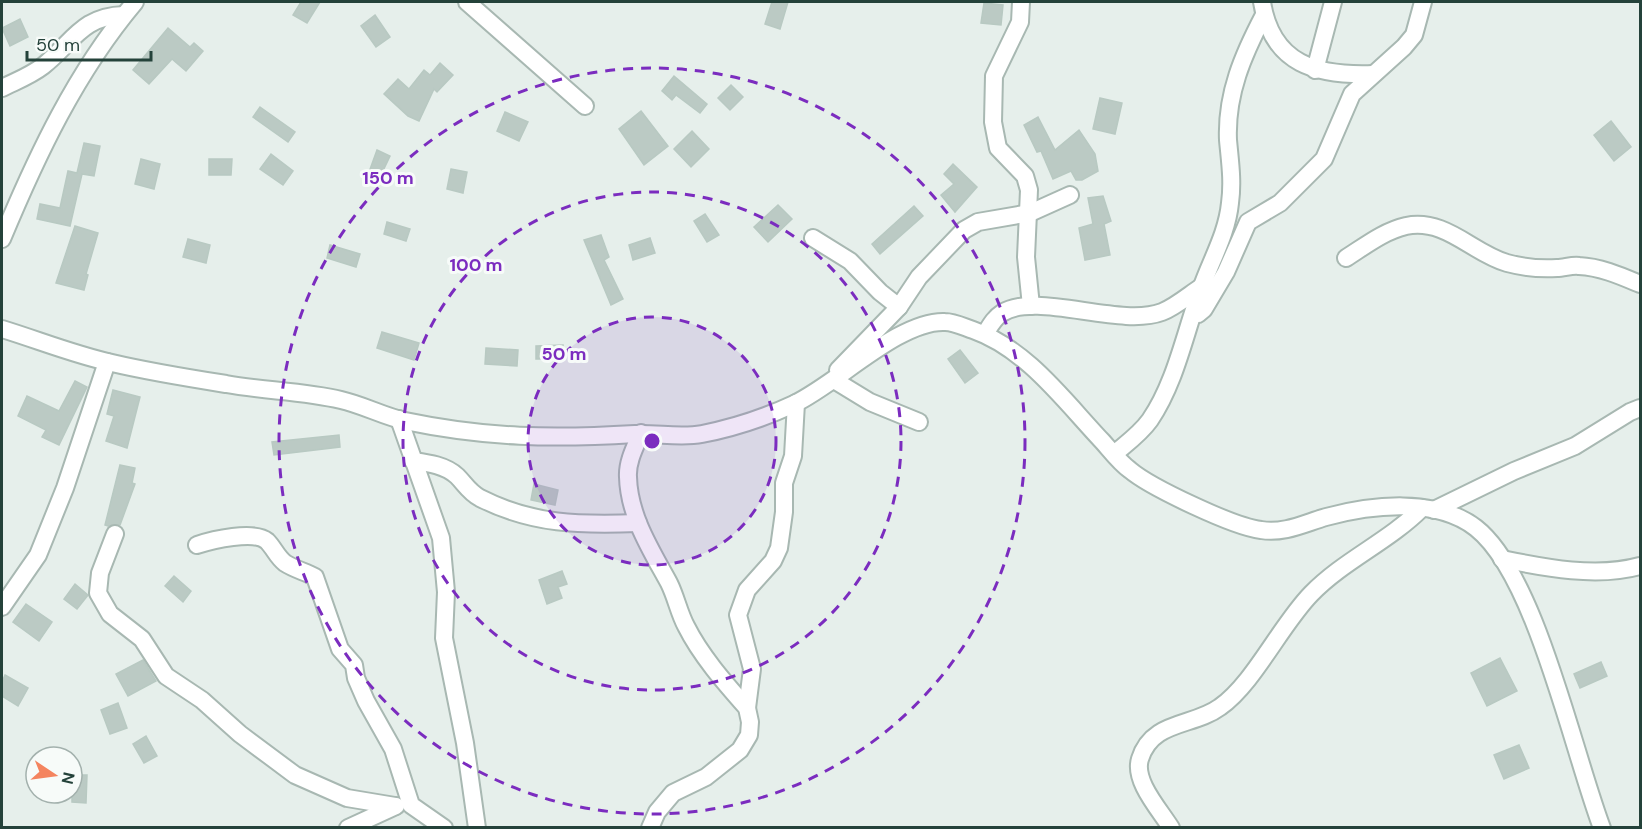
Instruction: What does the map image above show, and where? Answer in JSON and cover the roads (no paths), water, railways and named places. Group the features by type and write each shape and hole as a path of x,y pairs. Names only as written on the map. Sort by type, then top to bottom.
{"street":[{"path":"2,239 38,156 100,45 135,2"},
{"path":"467,2 585,106"},
{"path":"1021,2 1020,22 994,76 994,130 998,148 1024,176 1029,190 1030,213 1026,257 1031,306"},
{"path":"1315,70 1333,2"},
{"path":"1190,321 1204,309 1226,272 1248,222 1281,203 1312,174 1331,149 1352,94 1414,35 1423,2"},
{"path":"1263,8 1270,33 1280,47 1315,70 1329,74 1373,74"},
{"path":"1114,454 1138,435 1151,418 1165,390 1201,288 1220,244 1230,206 1232,175 1228,139 1232,93 1242,58 1263,8"},
{"path":"2,88 29,76 83,27 105,15 124,15"},
{"path":"829,383 899,307 919,277 964,230 978,222 1030,213 1070,195"},
{"path":"1346,258 1381,235 1408,225 1438,229 1458,235 1486,254 1507,262 1541,268 1578,266 1594,268 1641,284"},
{"path":"813,238 850,261 880,292 899,307"},
{"path":"985,334 992,322 1004,312 1031,306 1138,315 1161,312 1201,288"},
{"path":"2,329 107,362 231,385 301,392 346,400 399,419 469,433 517,438 595,438 641,434 697,435 796,403 907,331 945,322 985,334 1035,371 1068,402 1130,471 1185,501 1261,531 1286,530 1352,511 1379,508 1428,509 1465,521 1479,530 1502,559 1534,623 1602,828"},
{"path":"2,607 38,555 65,488 107,362"},
{"path":"829,383 919,422"},
{"path":"650,828 657,812 673,793 706,777 740,750 749,735 750,722 747,708 752,669 738,615 740,602 747,590 773,561 779,548 784,512 784,483 793,456 796,403"},
{"path":"1171,828 1141,779 1139,761 1149,741 1169,726 1219,709 1238,692 1270,645 1310,595 1343,566 1397,532 1428,509 1575,446 1630,412 1641,408"},
{"path":"399,419 441,538 446,592 444,638 465,743 477,828"},
{"path":"641,434 631,456 627,474 638,523 655,561 670,585 686,626 747,708"},
{"path":"413,461 446,468 470,491 491,503 552,523 578,525 638,523"},
{"path":"115,534 100,573 98,593 110,614 142,639 166,676 202,700 240,734 295,775 347,798 403,805 444,828"},
{"path":"197,545 212,540 258,536 267,541 275,555 287,565 315,577 340,650 354,665 356,678 366,701 393,749 403,805"},
{"path":"1502,559 1592,572 1611,572 1641,566"},
{"path":"348,828 403,805"}]}
